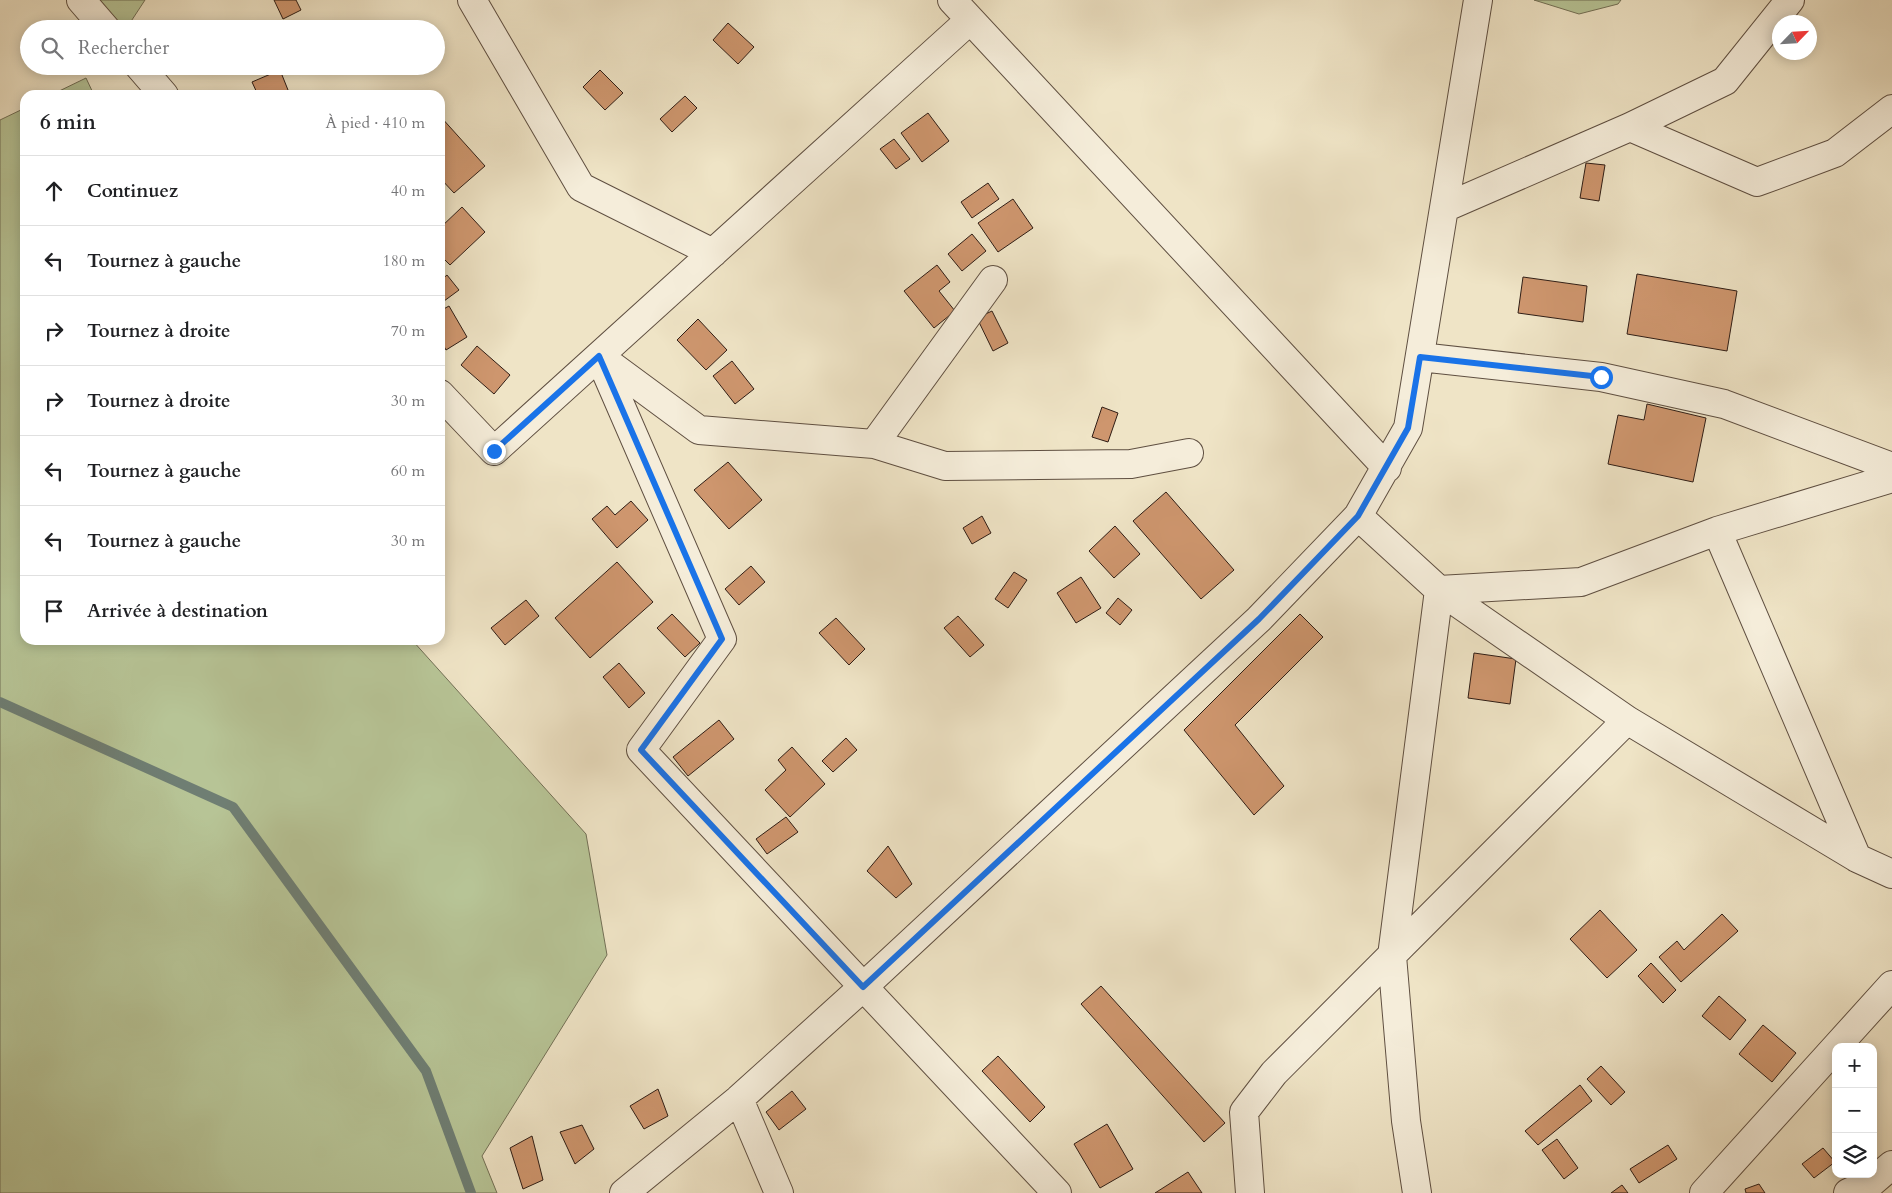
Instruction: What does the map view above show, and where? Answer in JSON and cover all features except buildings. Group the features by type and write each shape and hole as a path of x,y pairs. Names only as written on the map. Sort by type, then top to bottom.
{"street":[{"path":"81,0 98,20"},
{"path":"472,0 581,187 713,253"},
{"path":"952,0 1387,468"},
{"path":"624,1193 738,1099 863,987 1259,619 1358,516 1387,468 1408,428 1478,0"},
{"path":"1444,208 1630,127 1725,81 1790,0"},
{"path":"445,399 494,451 970,20"},
{"path":"147,75 160,90"},
{"path":"1630,127 1757,182 1835,153 1892,110"},
{"path":"874,444 993,280"},
{"path":"599,356 699,430 874,444 945,466 1131,464 1189,453"},
{"path":"599,356 722,639 641,750 1057,1193"},
{"path":"1420,357 1601,377 1724,404 1892,466"},
{"path":"1439,590 1581,582 1717,531 1892,478"},
{"path":"1358,516 1439,590 1627,720 1857,858 1892,874"},
{"path":"1717,531 1857,858"},
{"path":"1417,1193 1406,1121 1392,956 1439,590"},
{"path":"1250,1193 1244,1112 1274,1073 1627,720"},
{"path":"1840,1043 1892,985"},
{"path":"1718,1188 1832,1052"},
{"path":"738,1099 779,1193"},
{"path":"1848,1193 1872,1182 1892,1166"}],"green space":[{"path":"81,0 145,0 132,20 98,20"},
{"path":"1534,0 1621,0 1618,4 1579,14"},
{"path":"86,78 92,90 61,90"},
{"path":"20,110 20,645 416,645 586,834 607,955 482,1156 497,1193 0,1193 0,120"}],"waterway":[{"path":"0,702 233,807 426,1071 471,1193"}],"route":[{"path":"494,451 599,356 722,639 641,750 863,987 1259,619 1358,516 1387,468 1408,428 1420,357 1601,377"}]}
